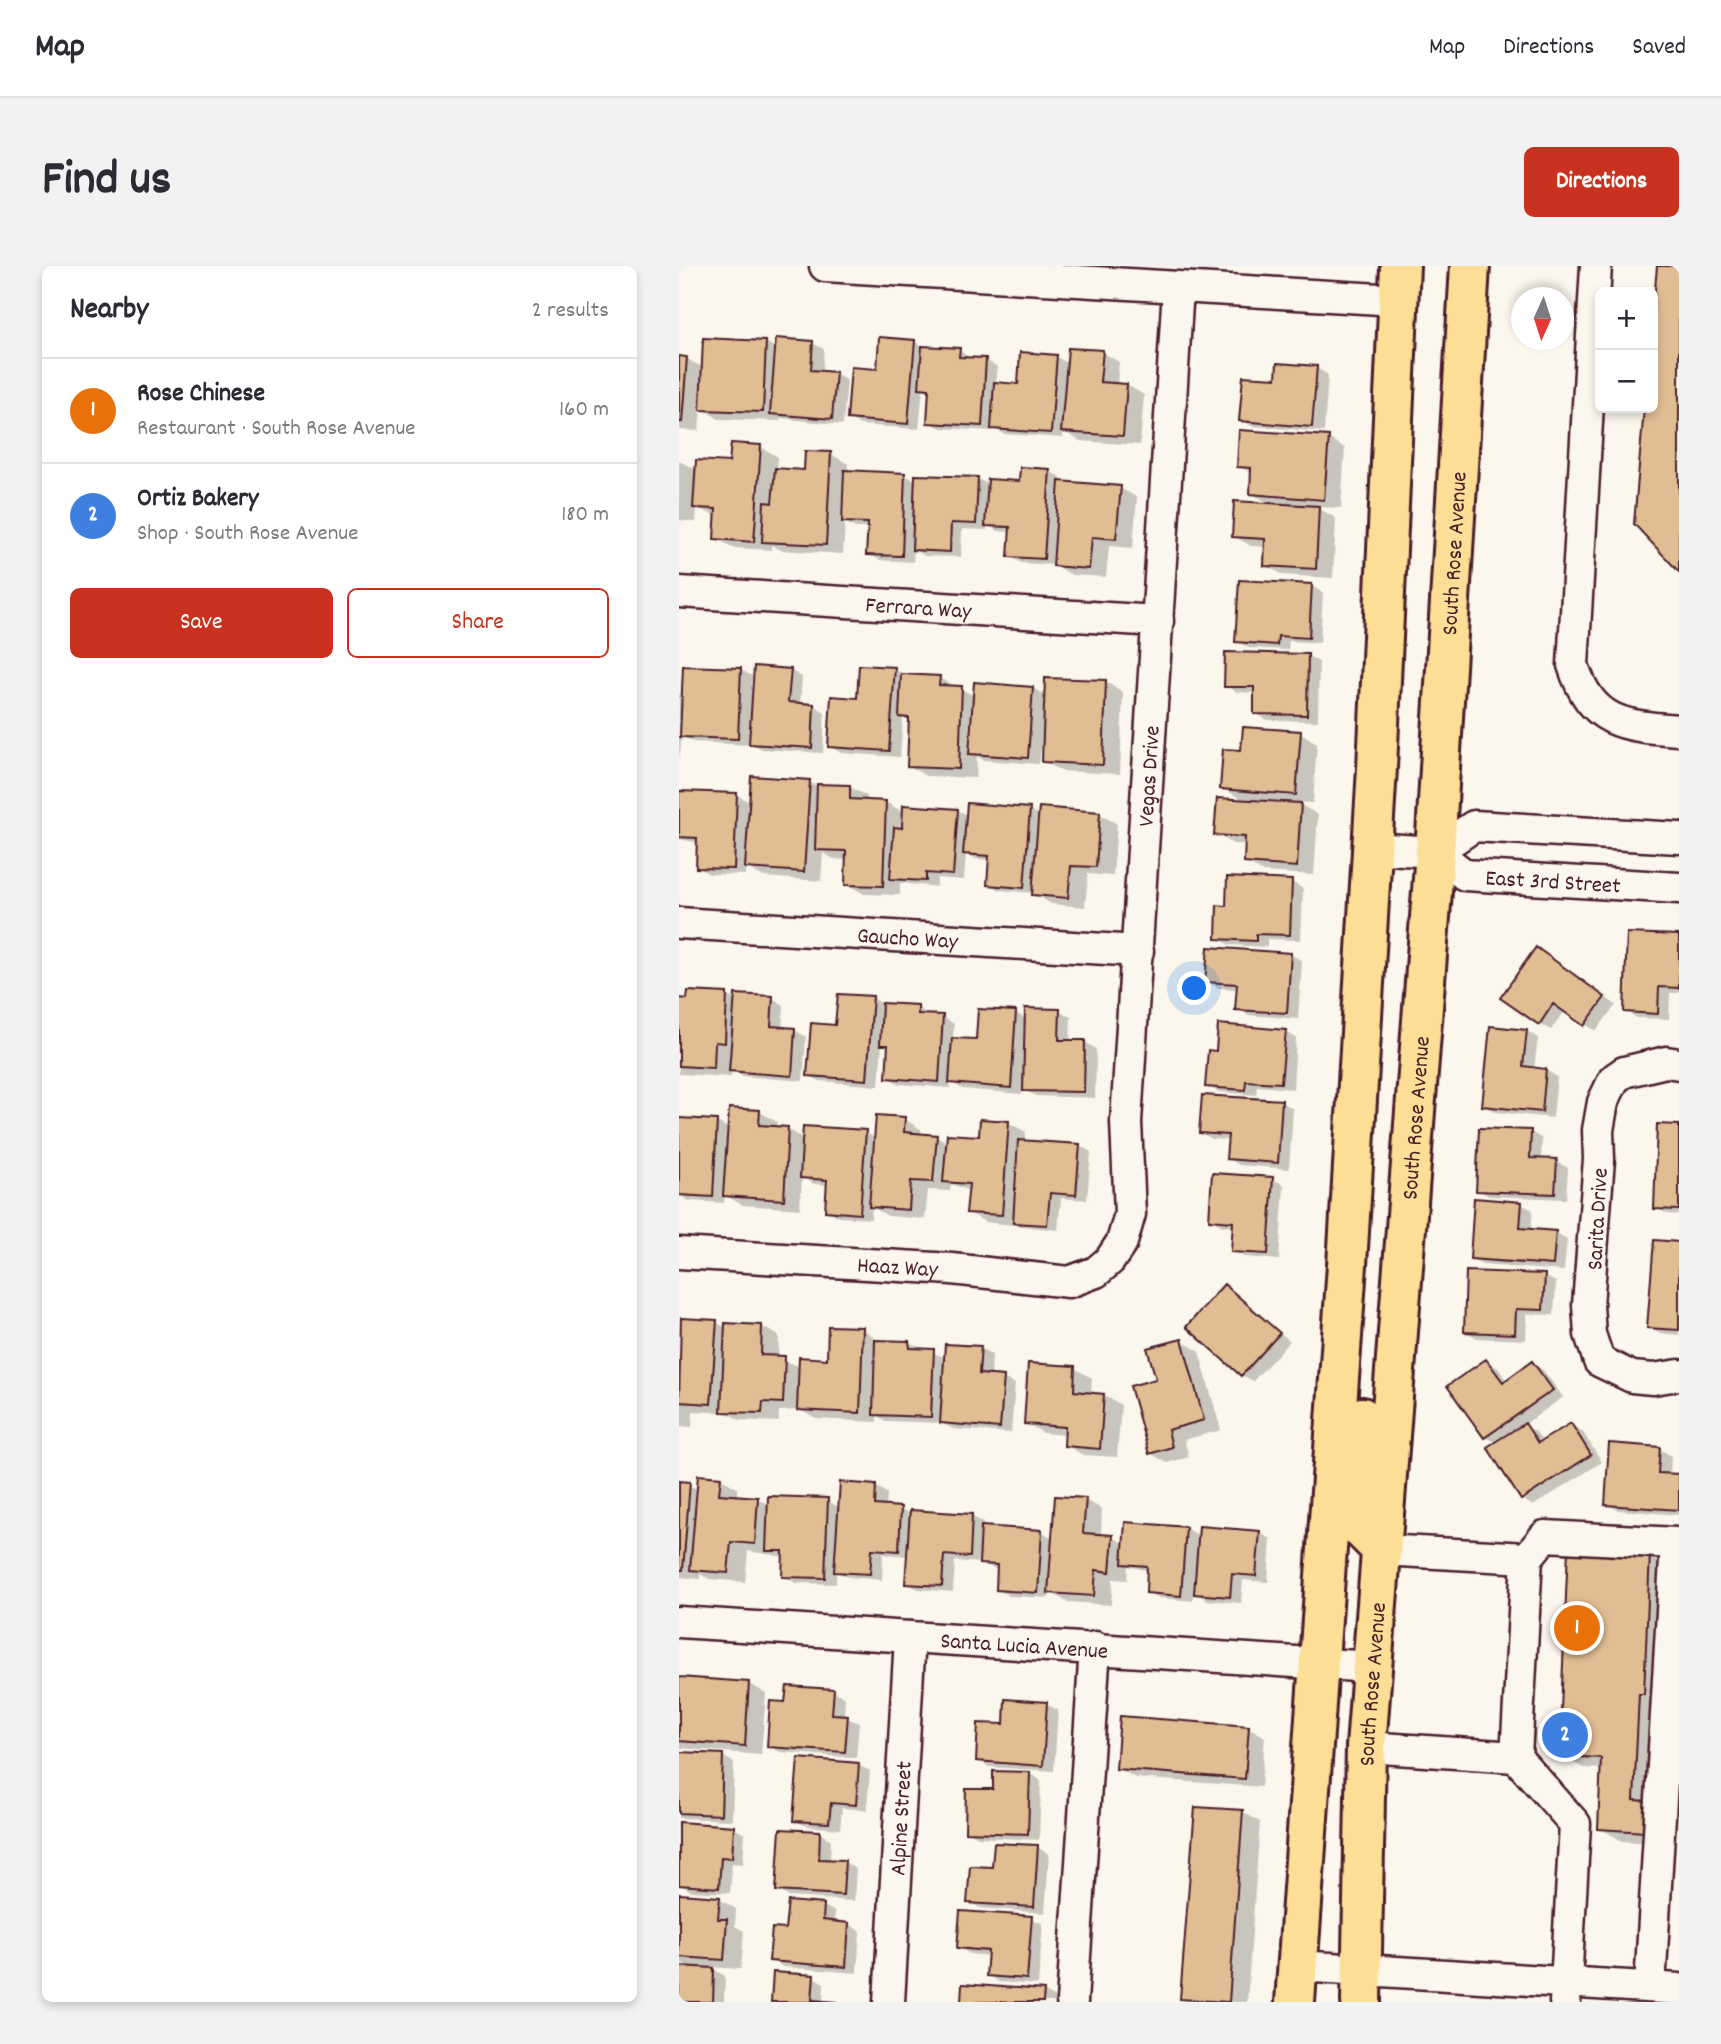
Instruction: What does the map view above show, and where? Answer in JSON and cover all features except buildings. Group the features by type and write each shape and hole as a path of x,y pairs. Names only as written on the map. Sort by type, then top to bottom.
{"main road":[{"name":"South Rose Avenue","path":"1362,1986 1366,1747 1435,852 1470,266"},
{"path":"1296,1984 1347,1265 1399,283"},
{"path":"1347,1265 1371,1298 1355,1523 1382,1550"}],"street":[{"path":"825,266 1178,288 1399,283"},
{"path":"1596,266 1573,665 1581,690 1599,710 1619,723 1679,730"},
{"name":"Vegas Drive","path":"1110,1260 1122,1242 1130,1214 1126,1122 1178,288"},
{"name":"Ferrara Way","path":"679,592 1158,621"},
{"path":"1371,848 1435,852 1474,826 1679,838"},
{"name":"East 3rd Street","path":"1435,852 1465,875 1679,888"},
{"name":"Gaucho Way","path":"679,923 1138,951"},
{"name":"Sarita Drive","path":"1679,1064 1666,1062 1637,1066 1614,1079 1603,1102 1598,1130 1599,1159 1588,1305 1590,1334 1599,1361 1632,1377 1653,1379 1679,1375"},
{"name":"Haaz Way","path":"679,1254 952,1269 1048,1282 1069,1282 1096,1272 1110,1260"},
{"path":"1296,1984 1565,1991 1665,1988 1676,1543 1545,1536 1527,1558 1516,1757 1575,1824 1565,1991"},
{"path":"1382,1550 1527,1558"},
{"name":"Santa Lucia Avenue","path":"679,1622 1317,1661 1372,1667"},
{"name":"Alpine Street","path":"888,2002 911,1637"},
{"path":"1072,2002 1095,1647"},
{"path":"1366,1747 1516,1757"}],"place":[{"name":"Rose Chinese","path":"1577,1628"},
{"name":"Ortiz Bakery","path":"1565,1735"}]}
